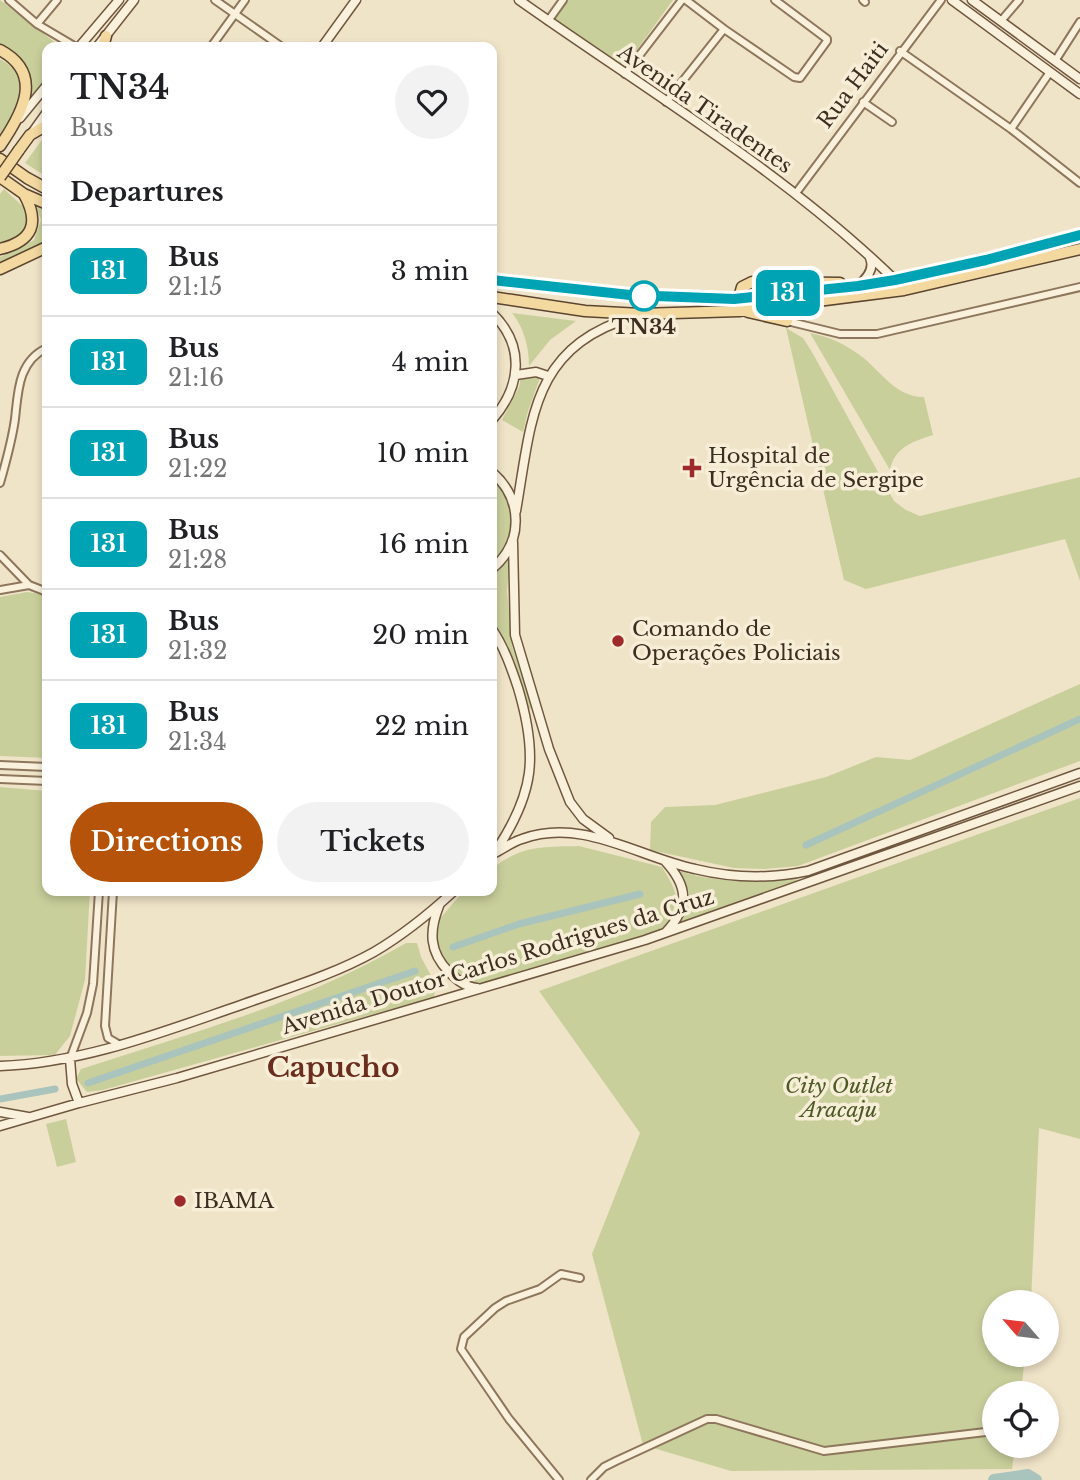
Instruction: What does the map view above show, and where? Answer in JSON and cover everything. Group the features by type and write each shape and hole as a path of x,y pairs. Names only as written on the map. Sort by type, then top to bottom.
{"main road":[{"path":"82,42 119,0"},
{"path":"101,42 134,0"},
{"path":"326,42 356,0"},
{"name":"Avenida Tiradentes","path":"519,0 796,193 867,252 895,280"},
{"path":"952,0 1080,94"},
{"path":"972,0 1080,79"},
{"path":"1011,43 1018,34"},
{"path":"104,42 106,36"},
{"path":"0,50 18,62 27,84 26,95 14,125"},
{"path":"2,143 42,91"},
{"path":"42,119 0,177 24,194 42,202"},
{"path":"30,135 42,128"},
{"path":"0,159 42,185"},
{"path":"0,249 17,243 31,230 33,212 24,194"},
{"path":"740,311 738,298 743,287 752,282 840,283 858,286 986,260 1080,235"},
{"path":"0,269 42,249"},
{"path":"497,299 585,311 641,314 740,311 904,290 1080,249"},
{"path":"858,286 871,269 872,260 867,252"},
{"path":"497,281 630,295 738,298"},
{"path":"740,311 788,321"},
{"path":"614,842 583,819 570,803 549,749 515,635 513,542 516,511 536,405 548,376 563,357 588,336 617,321 641,314"},
{"path":"497,319 506,330 514,356 516,375 510,396 497,413"},
{"path":"516,375 536,372 548,376"},
{"path":"497,477 512,497 516,511"},
{"path":"497,565 513,542"},
{"path":"497,638 509,660 527,717 530,736 529,774 519,809 497,849"},
{"path":"527,717 538,712"},
{"path":"497,853 522,839 550,833 583,834 694,869 756,877 779,877 808,871 1080,773"},
{"name":"Avenida Doutor Carlos Rodrigues da Cruz","path":"0,1126 177,1078 664,934 1080,786"},
{"path":"663,859 678,878 684,897 674,923 664,934"},
{"name":"Avenida Doutor Carlos Rodrigues da Cruz","path":"4,1066 70,1059 120,1045 303,983 372,954 404,934 448,896"},
{"path":"440,903 432,933 434,953 459,981 471,988 482,989"},
{"path":"70,1059 72,1084 79,1103"},
{"path":"0,1072 4,1066"},
{"path":"0,1112 33,1117"}],"street":[{"path":"37,24 57,0"},
{"path":"215,0 275,42"},
{"path":"215,42 245,0"},
{"path":"548,21 562,0"},
{"path":"625,74 684,0 796,78 804,75 827,41 826,36 775,0"},
{"name":"Rua Haiti","path":"796,193 900,51 941,0"},
{"path":"1001,21 1019,0"},
{"path":"11,1 37,24 69,42"},
{"path":"1055,61 1080,22"},
{"path":"666,102 724,29"},
{"path":"900,51 1011,129 1080,183"},
{"path":"1011,129 1050,72"},
{"path":"863,102 892,122"},
{"path":"788,321 840,334 877,334 1026,302 1080,287"},
{"path":"0,483 15,418 18,384 34,357 42,351"},
{"path":"0,555 29,585 42,590"},
{"path":"0,590 29,585"},
{"path":"0,765 42,767"},
{"path":"0,779 42,781"},
{"path":"70,1059 93,984 99,896"},
{"path":"113,896 105,1026 108,1038 120,1045"},
{"path":"559,1480 509,1419 461,1349 464,1337 476,1324 506,1301 534,1292 561,1274 580,1278"},
{"path":"591,1480 604,1467 615,1461 708,1419 716,1419 824,1451 982,1432"}],"green space":[{"path":"0,0 55,42 42,42 42,84 30,101 26,68 16,55 0,48"},
{"path":"568,0 673,0 623,69 554,20"},
{"path":"0,59 11,66 17,75 20,94 12,115 0,134"},
{"path":"42,140 42,174 25,163"},
{"path":"4,189 28,211 28,217 21,233 0,246 0,194"},
{"path":"36,206 42,210 42,246 0,264 0,257 34,240 41,220"},
{"path":"512,313 576,321 550,340 529,366 525,338"},
{"path":"786,328 803,338 894,501 906,510 920,516 1080,477 1080,581 1065,539 866,589 844,580"},
{"path":"810,333 843,345 861,356 905,393 924,397 933,435 911,443 900,451 890,470"},
{"path":"521,376 540,378 523,432 502,420 519,387"},
{"path":"497,478 512,497 515,536 497,562"},
{"path":"511,556 507,590 512,646 532,708 529,709 515,669 497,634 497,571"},
{"path":"27,592 42,594 42,758 0,756 0,597"},
{"path":"1080,684 1080,761 798,866 734,868 650,850 651,822 665,807 715,805 826,777 876,757 910,760"},
{"path":"0,787 42,791 42,896 90,896 85,980 70,1036 55,1055 0,1056"},
{"name":"City Outlet Aracaju","path":"1080,798 1080,1139 1039,1128 1032,1290 982,1290 982,1367 1024,1367 1022,1381 982,1381 982,1458 1013,1458 1012,1469 731,1471 643,1445 592,1254 640,1133 539,991"},
{"path":"579,846 662,867 676,898 673,911 663,930 480,988 452,978 436,958 436,923 459,896 497,896 497,865 523,851 543,847"},
{"path":"679,871 735,881 800,880 681,922 688,908 689,897"},
{"path":"406,943 417,943 421,957 436,985 434,997 103,1090 87,1092 76,1079 81,1069 247,1015 328,983"},
{"path":"66,1119 76,1162 57,1167 46,1124"}],"waterway":[{"path":"806,845 1080,719"},
{"path":"453,947 519,924 640,894"},
{"path":"88,1083 415,971"},
{"path":"0,1099 55,1089"},
{"path":"994,1480 1028,1475 1036,1480"}],"bus line":[{"name":"131","path":"497,281 630,295 734,299 895,280 1080,235"}],"place":[{"name":"TN34","path":"644,296"},
{"name":"Hospital de Urgência de Sergipe","path":"692,468"},
{"name":"Comando de Operações Policiais","path":"618,641"},
{"name":"IBAMA","path":"180,1201"}],"district":[{"name":"Capucho","path":"333,1067"}]}
